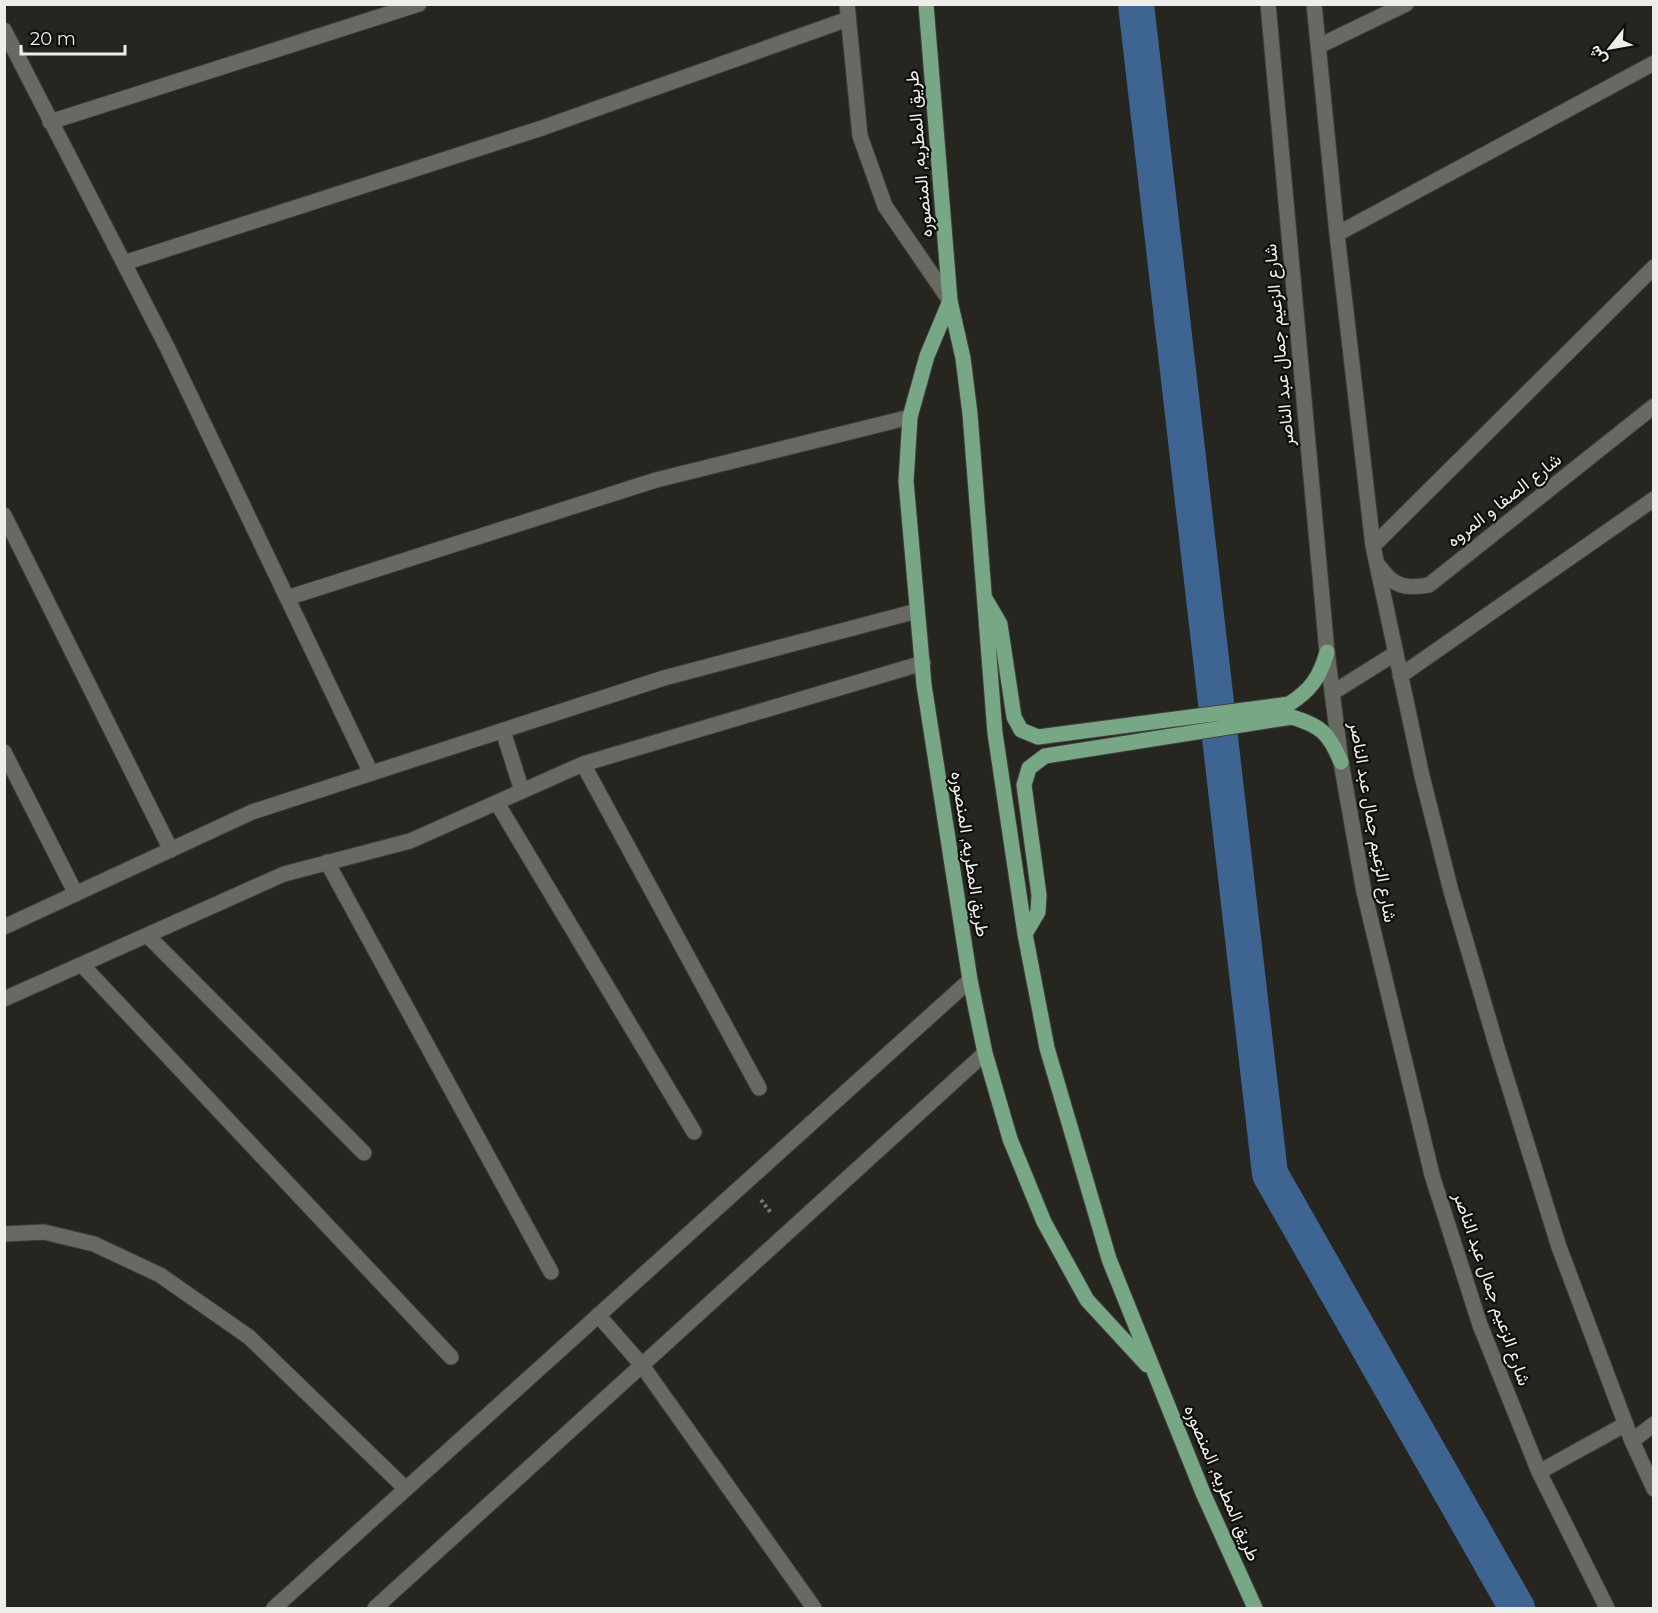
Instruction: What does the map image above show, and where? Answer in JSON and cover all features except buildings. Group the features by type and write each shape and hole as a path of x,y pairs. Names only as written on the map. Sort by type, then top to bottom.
{"main road":[{"name":"طريق المطريه, المنصوره","path":"926,4 950,301 963,358 970,414 995,733 1025,934 1047,1048 1106,1248 1203,1493 1255,1608"},
{"name":"طريق المطريه, المنصوره","path":"950,301 927,356 909,417 906,481 922,663 970,980 985,1053 1010,1139 1044,1222 1087,1300 1155,1373"},
{"path":"983,594 1000,624 1014,717 1021,730 1038,737 1268,715 1292,717 1314,724 1332,740 1341,762"},
{"path":"1025,934 1038,912 1039,895 1024,785 1029,768 1045,756 1060,752 1268,715 1308,692 1321,674 1327,652"}],"street":[{"path":"50,122 418,4"},
{"name":"شارع الزعيم جمال عبد الناصر","path":"1268,4 1327,652 1341,762 1364,892 1432,1175 1480,1325 1539,1472 1607,1608"},
{"path":"1314,4 1337,234 1373,546 1400,676 1448,879 1494,1040 1560,1247 1632,1441 1653,1489"},
{"path":"1319,46 1406,4"},
{"path":"124,263 542,128 848,12 860,136 881,196 885,206 950,301"},
{"path":"4,30 167,347 371,773"},
{"path":"1337,234 1653,63"},
{"path":"1373,546 1653,267"},
{"name":"شارع الصفا و المروه","path":"1377,563 1389,580 1409,588 1429,585 1653,407"},
{"path":"287,598 657,480 909,417"},
{"path":"1400,676 1653,499"},
{"path":"4,515 171,850"},
{"path":"4,927 252,812 664,678 917,611"},
{"path":"1332,693 1396,653"},
{"path":"4,999 83,966 284,874 410,841 584,764 922,663"},
{"path":"503,731 522,791"},
{"path":"4,752 76,894"},
{"path":"584,764 759,1088"},
{"path":"497,803 694,1132"},
{"path":"327,862 551,1272"},
{"path":"147,935 363,1153"},
{"path":"83,966 451,1357"},
{"path":"274,1608 970,980"},
{"path":"375,1608 985,1053"},
{"path":"4,1234 44,1232 84,1242 160,1275 249,1337 406,1489"},
{"path":"597,1315 641,1364 814,1608"},
{"path":"1539,1472 1626,1424"},
{"path":"1632,1441 1653,1424"}],"path":[{"path":"745,1181 787,1232"}],"waterway":[{"path":"1136,4 1270,1174 1517,1608"}]}
